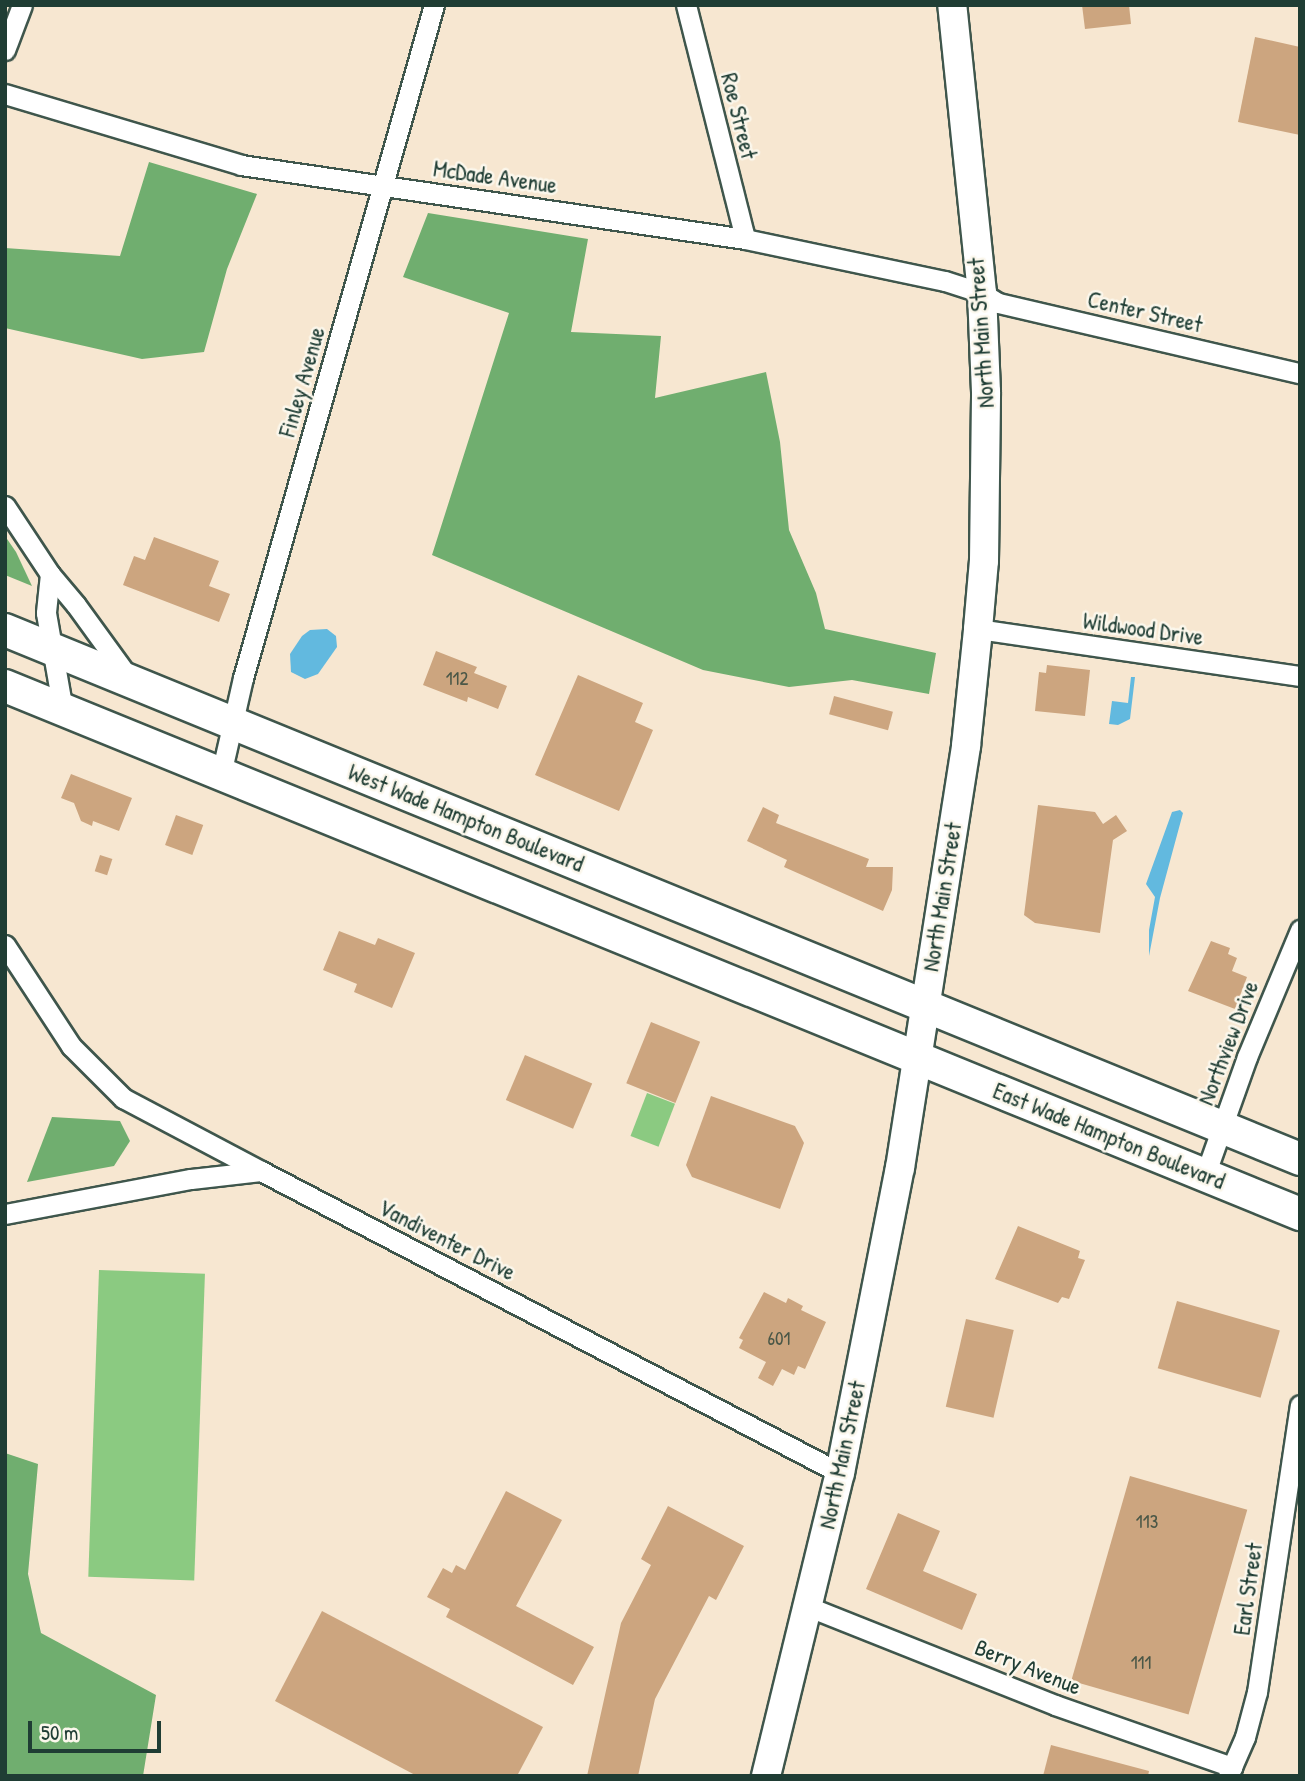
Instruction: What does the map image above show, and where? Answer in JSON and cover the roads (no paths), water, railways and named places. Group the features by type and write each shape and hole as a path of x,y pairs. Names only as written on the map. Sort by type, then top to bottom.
{"main road":[{"name":"North Main Street","path":"766,1776 840,1473 900,1168 966,746 978,629 987,469 982,293 952,5"},
{"name":"West Wade Hampton Boulevard","path":"5,630 926,1005"},
{"path":"5,686 918,1058"},
{"path":"926,1005 1300,1159"},
{"name":"East Wade Hampton Boulevard","path":"918,1058 1300,1214"}],"street":[{"path":"5,50 22,5"},
{"name":"Finley Avenue","path":"221,774 434,5"},
{"name":"Roe Street","path":"686,5 745,239"},
{"name":"McDade Avenue","path":"5,94 241,164 745,239 945,281 982,293"},
{"name":"Center Street","path":"982,293 998,303 1300,373"},
{"path":"5,506 50,574 132,682"},
{"path":"50,574 46,612 50,648 63,710"},
{"name":"Wildwood Drive","path":"978,629 1300,676"},
{"name":"Northview Drive","path":"1205,1175 1300,930"},
{"name":"Vandiventer Drive","path":"5,945 71,1046 122,1098 840,1473"},
{"path":"5,1214 191,1179 261,1171"},
{"name":"Earl Street","path":"1230,1771 1245,1737 1257,1692 1300,1405"},
{"name":"Berry Avenue","path":"809,1607 1230,1771"}],"water":[{"path":"327,629 336,636 337,647 318,674 305,679 291,672 290,654 302,636 310,630"},
{"path":"1131,677 1135,677 1130,719 1118,725 1109,724 1112,701 1128,703"},
{"path":"1180,810 1183,813 1160,898 1149,956 1149,930 1155,897 1146,884 1172,812"}]}
